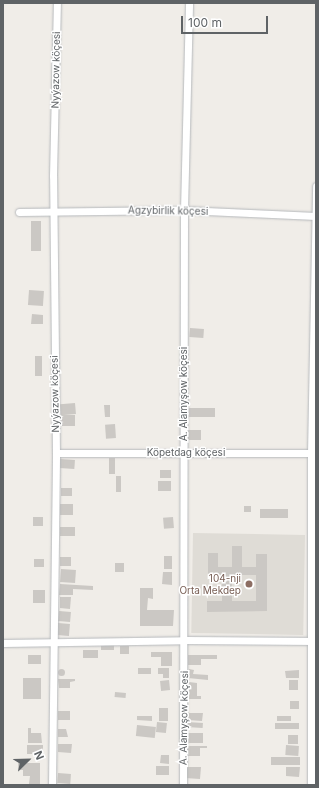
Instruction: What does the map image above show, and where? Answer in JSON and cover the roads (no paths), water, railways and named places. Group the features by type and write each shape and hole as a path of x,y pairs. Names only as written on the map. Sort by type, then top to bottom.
{"street":[{"name":"Nyýazow köçesi","path":"52,785 52,641 56,453 53,211 58,3"},
{"name":"A. Alamyşow köçesi","path":"183,785 185,640 184,210 189,3"},
{"path":"311,785 314,641 316,186"},
{"name":"Agzybirlik köçesi","path":"19,212 184,210 315,216"},
{"name":"Köpetdag köçesi","path":"56,453 314,453"},
{"path":"3,643 185,640 314,641"}],"place":[{"name":"104-nji Orta Mekdep","path":"249,584"}]}
